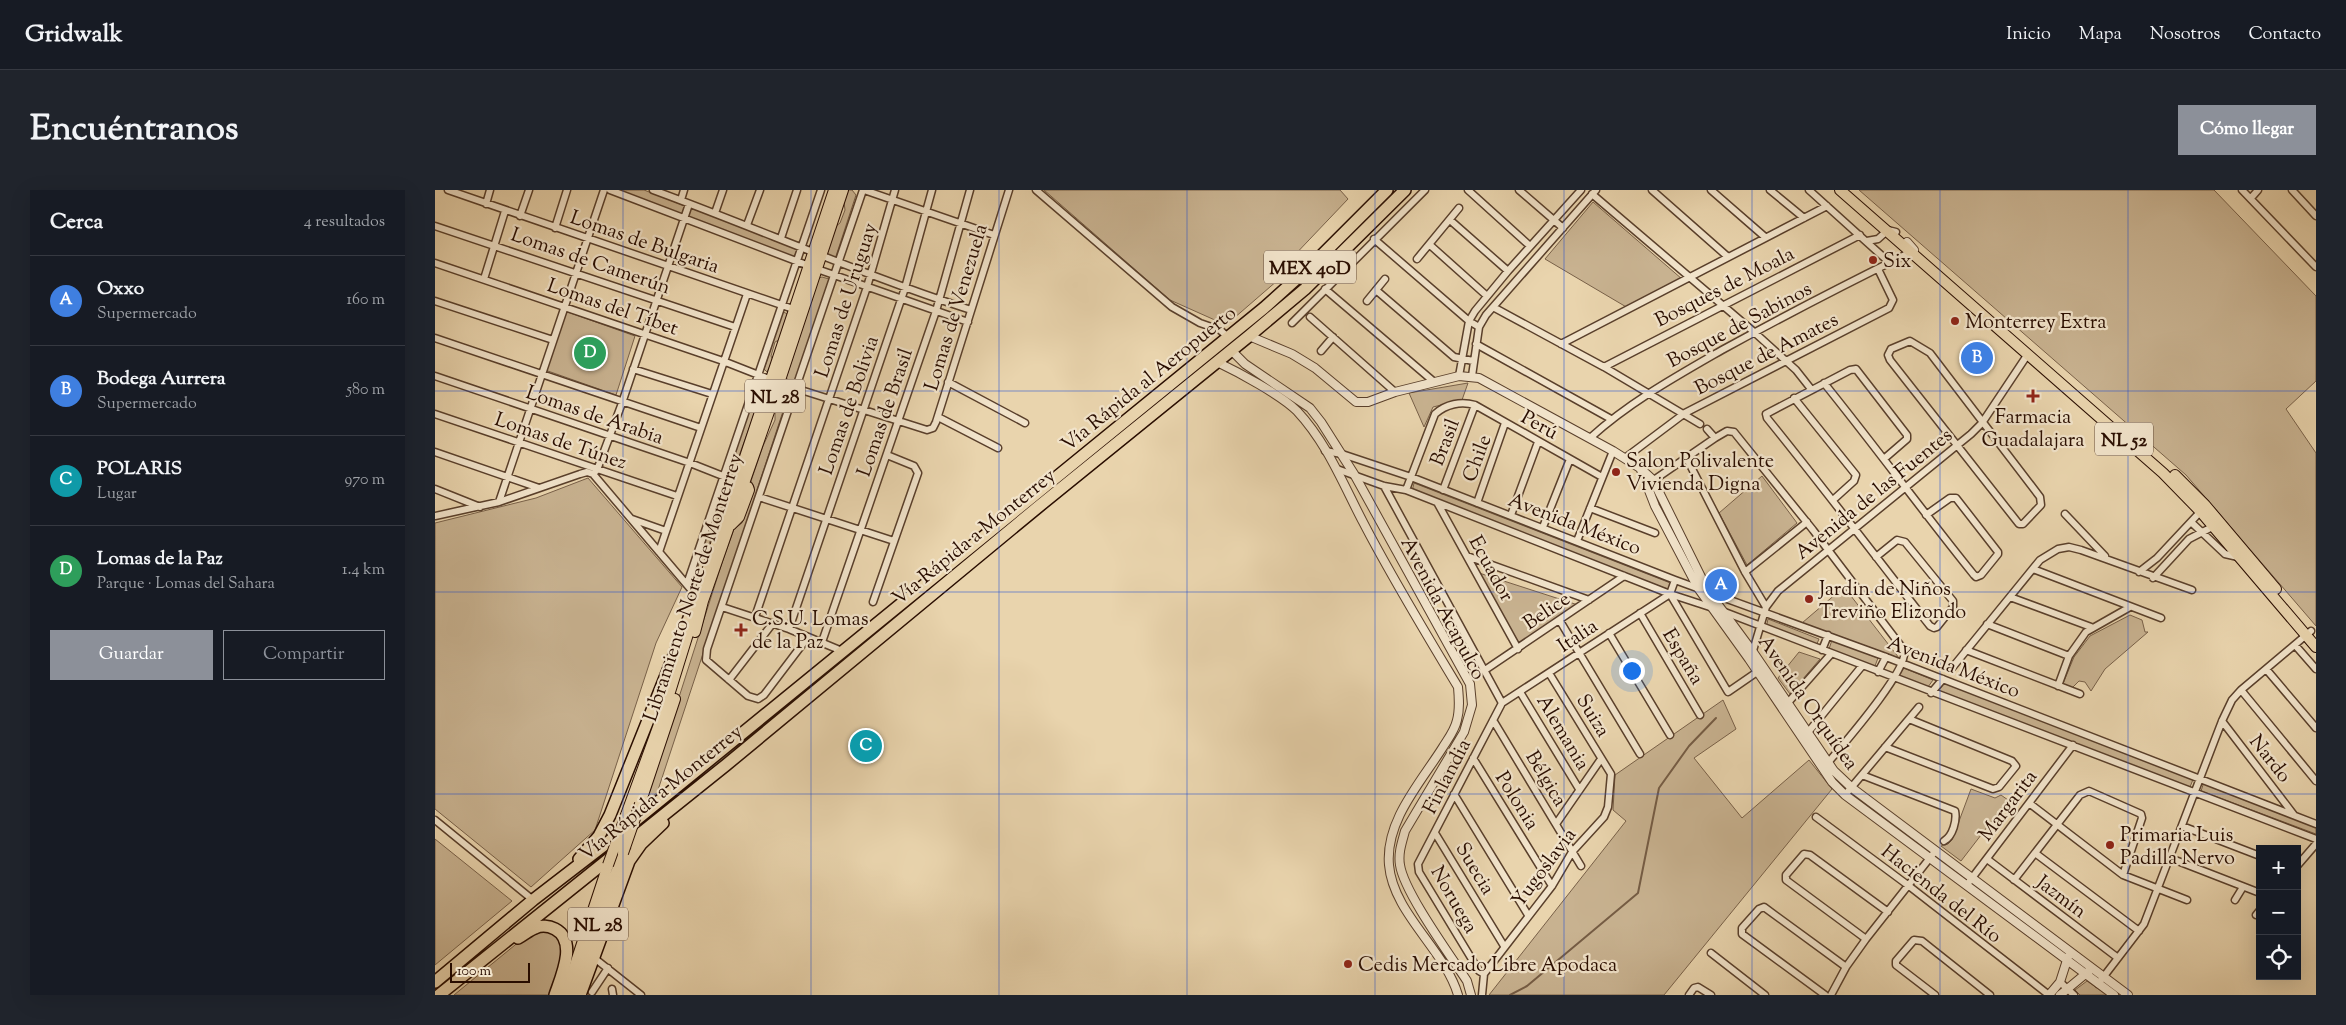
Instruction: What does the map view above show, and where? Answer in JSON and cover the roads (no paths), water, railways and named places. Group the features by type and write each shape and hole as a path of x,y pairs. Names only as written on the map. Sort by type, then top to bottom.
{"highway":[{"name":"Vía Rápida al Aeropuerto","path":"435,982 533,900 567,875 1289,287 1387,190"},
{"name":"Vía Rápida a Monterrey","path":"439,995 726,765 1232,351 1305,289 1405,190"},
{"path":"567,875 599,836 606,823 700,599"},
{"path":"588,992 593,957 633,855 652,833 726,765"},
{"path":"505,942 519,938 541,926 551,928 562,935 567,946 566,956 555,995"}],"main road":[{"path":"817,253 834,190"},
{"name":"Libramiento Norte de Monterrey","path":"573,995 640,804 682,676 700,599 729,527 738,485 776,382 817,253 843,190"},
{"name":"NL 52","path":"1840,190 1891,231 1911,252 2029,352 2163,473 2201,512 2215,523 2240,557 2311,635 2316,647"},
{"path":"1848,190 1891,231 1907,242 2029,352 2178,478 2215,523 2237,542 2311,635"},
{"path":"565,995 609,860 687,641 738,485"}],"street":[{"path":"486,204 490,190"},
{"path":"520,216 529,190"},
{"path":"555,228 567,190"},
{"path":"499,502 604,190"},
{"path":"610,190 834,275 968,322"},
{"path":"653,190 802,246 838,263 971,310"},
{"path":"681,200 684,190"},
{"path":"715,213 723,190"},
{"path":"747,225 760,190"},
{"path":"781,238 797,190"},
{"path":"687,584 821,190"},
{"path":"808,637 764,695 758,699 751,698 706,660 707,649 721,607 863,190 994,234"},
{"name":"Lomas de Uruguay","path":"755,617 871,275 895,190"},
{"name":"Lomas de Bolivia","path":"789,629 905,288 933,190"},
{"name":"Lomas de Brasil","path":"822,642 936,311 970,190"},
{"name":"Lomas de Venezuela","path":"927,430 935,426 1009,190"},
{"path":"1036,190 1172,307 1200,324 1220,330 1227,337"},
{"path":"1292,323 1425,190"},
{"path":"1468,190 1530,246"},
{"path":"1519,190 1563,228"},
{"path":"1652,190 1728,257"},
{"path":"1711,190 1765,237"},
{"path":"1770,190 1804,218"},
{"path":"1809,190 1890,262"},
{"path":"2241,190 2251,198 2316,267"},
{"path":"2251,198 2258,190"},
{"path":"2292,190 2300,193 2316,216"},
{"name":"Lomas de Bulgaria","path":"451,191 799,311"},
{"path":"1459,376 1469,322 1487,296 1577,191"},
{"path":"1471,376 1479,327 1493,307 1594,192 1754,332 1801,375 1811,389"},
{"path":"595,472 622,403 689,204"},
{"path":"1561,344 1827,206"},
{"path":"1417,259 1459,208"},
{"path":"484,279 505,211"},
{"path":"1451,220 1508,271"},
{"name":"Lomas de Camerún","path":"435,226 735,327"},
{"path":"1867,241 1878,239 1891,231"},
{"name":"Bosques de Moala","path":"1603,367 1860,235"},
{"path":"1374,239 1469,322 1479,327"},
{"path":"1907,242 1913,250 1911,252"},
{"path":"1430,245 1487,296"},
{"name":"Bosque de Sabinos","path":"1590,438 1611,419 1647,392 1754,332 1911,252"},
{"name":"Lomas del Tíbet","path":"435,263 723,361 776,382 927,430"},
{"name":"Bosque de Amates","path":"1625,458 1685,413 1891,305 1893,300 1878,269"},
{"path":"1367,301 1385,279"},
{"path":"1325,289 1433,382"},
{"path":"1377,290 1454,357 1473,361"},
{"path":"659,552 747,294"},
{"path":"435,301 553,340"},
{"path":"1493,307 1685,413 1700,424"},
{"path":"1309,318 1395,392"},
{"name":"Avenida Orquídea","path":"1249,336 1292,354 1315,368 1357,402 1367,402 1395,392 1459,376 1471,376 1487,382 1590,438 1640,468 1653,480 1708,591 1725,612 1751,656 1757,672 1822,769 1845,795 1967,885 2089,971 2114,995"},
{"path":"1321,351 1333,337"},
{"path":"435,338 622,403 701,428"},
{"path":"1914,342 1930,353 1982,423 2040,497 2041,504 2021,524 1891,362 1888,355 1891,349 1903,343 1914,342"},
{"path":"1477,344 1611,419"},
{"name":"Avenida Acapulco","path":"1232,351 1245,364 1310,408 1343,454 1470,684 1472,705 1464,732 1405,831 1400,849 1400,864 1410,890 1467,981 1471,995"},
{"name":"Avenida de las Fuentes","path":"1751,656 1766,609 1779,591 1958,446 1982,423 2029,352"},
{"name":"Avenida Acapulco","path":"1217,362 1238,372 1296,410 1311,428 1337,469 1363,522 1458,686 1460,700 1457,722 1395,824 1389,862 1391,877 1399,896 1447,972 1458,995"},
{"path":"1238,372 1245,364"},
{"path":"633,369 712,394"},
{"path":"1876,557 1897,540 1903,540 1951,599 1953,607 1937,627 1930,626 1767,418 1766,414 1768,411 1850,370 1859,372 1907,433 1907,440 1885,458"},
{"name":"Lomas de Arabia","path":"435,376 690,463 724,476 738,485"},
{"path":"948,382 1025,423"},
{"path":"1824,383 1885,458 1926,515 1977,577 1981,575 1998,553 1956,498 1950,498 1926,515"},
{"path":"1794,398 1855,472 1856,478 1854,481 1833,500"},
{"name":"Perú","path":"1411,477 1435,414 1445,407 1460,403 1475,405 1602,477"},
{"name":"Brasil","path":"1443,490 1475,405"},
{"name":"Lomas de Túnez","path":"435,414 519,442 595,472 677,496"},
{"path":"938,416 998,448"},
{"name":"Chile","path":"1477,503 1505,423"},
{"path":"1707,430 1715,438"},
{"path":"1646,485 1715,438 1731,430 1739,436 1807,522 1904,650 1906,654 1895,678 1822,769"},
{"path":"1511,515 1538,442"},
{"name":"Avenida México","path":"1325,451 1343,454 1411,477 1675,580 1766,609 1828,635 2316,824"},
{"path":"1577,541 1613,451"},
{"path":"435,452 539,488"},
{"path":"873,602 918,473 914,466 887,455"},
{"path":"1686,457 1766,609"},
{"path":"1543,527 1570,459"},
{"name":"Avenida Orquídea","path":"1640,468 1646,485 1697,588 1788,703 1828,762 1852,788 1972,878 2069,957"},
{"name":"Avenida México","path":"1337,469 1384,486 1406,490 1670,594 1725,612 1931,693 2073,745 2316,839"},
{"path":"435,516 481,507 587,472 595,472"},
{"path":"595,472 631,519 700,599"},
{"path":"1406,490 1411,477"},
{"path":"1384,486 1502,703"},
{"path":"435,489 481,507"},
{"path":"759,497 894,541"},
{"name":"Ecuador","path":"1438,504 1518,649"},
{"path":"1590,508 1655,533"},
{"path":"2139,572 2157,558 2201,512"},
{"path":"2065,514 2108,558"},
{"path":"631,519 666,532"},
{"path":"1745,572 1807,522"},
{"path":"2191,522 2225,554 2240,557"},
{"path":"2153,578 2183,544 2200,531 2215,523"},
{"path":"1952,668 2033,569 2047,554 2058,549 2081,550 2108,558 2153,578 2191,590"},
{"path":"1467,556 1589,600"},
{"path":"2033,569 2161,618"},
{"name":"Belice","path":"1485,670 1624,576"},
{"path":"1675,580 1670,594 1728,692 1757,672"},
{"name":"Italia","path":"1502,703 1670,594"},
{"path":"2010,596 2091,627"},
{"path":"721,607 773,623 842,651"},
{"path":"2058,686 2069,656 2091,627 2130,607"},
{"name":"España","path":"1640,613 1700,715"},
{"path":"1560,621 1640,754"},
{"path":"729,680 773,623"},
{"path":"1987,624 2069,656"},
{"path":"1609,633 1669,735"},
{"path":"1822,650 1828,635"},
{"path":"2101,981 2139,931 2158,889 2199,778 2232,700 2241,690 2295,645 2311,635"},
{"path":"2295,645 2316,669"},
{"path":"1966,650 2081,694"},
{"path":"1782,709 1831,654"},
{"path":"1878,672 1886,657"},
{"path":"1803,738 1863,666"},
{"path":"2266,669 2316,728"},
{"name":"Suiza","path":"1549,673 1611,774"},
{"path":"1931,693 1943,678"},
{"path":"2241,690 2316,781"},
{"name":"Alemania","path":"1520,692 1579,789"},
{"name":"Finlandia","path":"1418,864 1502,703"},
{"path":"1845,795 1919,707"},
{"path":"1885,747 1993,789 1999,786 2016,766 2013,761 1909,719"},
{"name":"Bélgica","path":"1493,720 1581,866"},
{"name":"Nardo","path":"2222,721 2295,815"},
{"name":"Margarita","path":"1967,885 2073,745"},
{"name":"Polonia","path":"1473,758 1552,886"},
{"path":"1556,824 1601,758"},
{"name":"Yugoslavia","path":"1484,974 1552,886 1572,852 1607,812 1611,774"},
{"path":"1862,775 1955,811 1956,816 1952,833 1944,841"},
{"path":"2014,880 2080,795 2089,790 2138,811 2142,818 2123,875"},
{"path":"1454,794 1528,915"},
{"path":"2029,803 2123,875 2187,900"},
{"name":"Hacienda del Río","path":"1816,817 1909,886 2049,995"},
{"path":"435,820 533,900"},
{"path":"2182,826 2256,854"},
{"name":"Suecia","path":"1435,833 1504,946"},
{"path":"2301,861 2316,844"},
{"path":"1831,995 1846,967 1865,939 1936,850"},
{"path":"2035,853 2139,931"},
{"path":"1865,939 1786,880 1786,875 1800,857 1804,854 1810,855 1888,912"},
{"path":"2170,858 2256,892"},
{"name":"Jazmín","path":"1987,859 2118,958"},
{"name":"Noruega","path":"1418,864 1419,872 1479,971 1484,974"},
{"path":"2235,900 2243,887"},
{"path":"1825,995 1742,934 1742,928 1759,909 1764,907 1846,967"},
{"path":"1935,995 1896,965 1896,961 1914,940 1922,941 1990,995"},
{"path":"1711,953 1765,995"},
{"path":"593,957 641,995"},
{"path":"2049,995 2060,982 2069,957"},
{"path":"588,992 608,968"},
{"path":"2060,995 2089,971"},
{"path":"1482,995 1484,974"},
{"name":"Avenida Orquídea","path":"2101,981 2127,995"},
{"path":"2060,982 2074,995"},
{"path":"1689,995 1694,988 1701,987 1711,995"}],"waterway":[{"path":"1510,995 1527,986 1638,893 1659,788 1689,746 1716,718"}],"place":[{"name":"Six","path":"1873,260"},
{"name":"Monterrey Extra","path":"1955,321"},
{"name":"Lomas de la Paz","path":"590,353"},
{"name":"Bodega Aurrera","path":"1977,358"},
{"name":"Farmacia Guadalajara","path":"2033,396"},
{"name":"Salon Polivalente Vivienda Digna","path":"1616,472"},
{"name":"Oxxo","path":"1721,585"},
{"name":"Jardin de Niños Treviño Elizondo","path":"1809,599"},
{"name":"C.S.U. Lomas de la Paz","path":"741,630"},
{"name":"POLARIS","path":"866,746"},
{"name":"Primaria Luis Padilla Nervo","path":"2110,845"},
{"name":"Cedis Mercado Libre Apodaca","path":"1348,964"}]}
